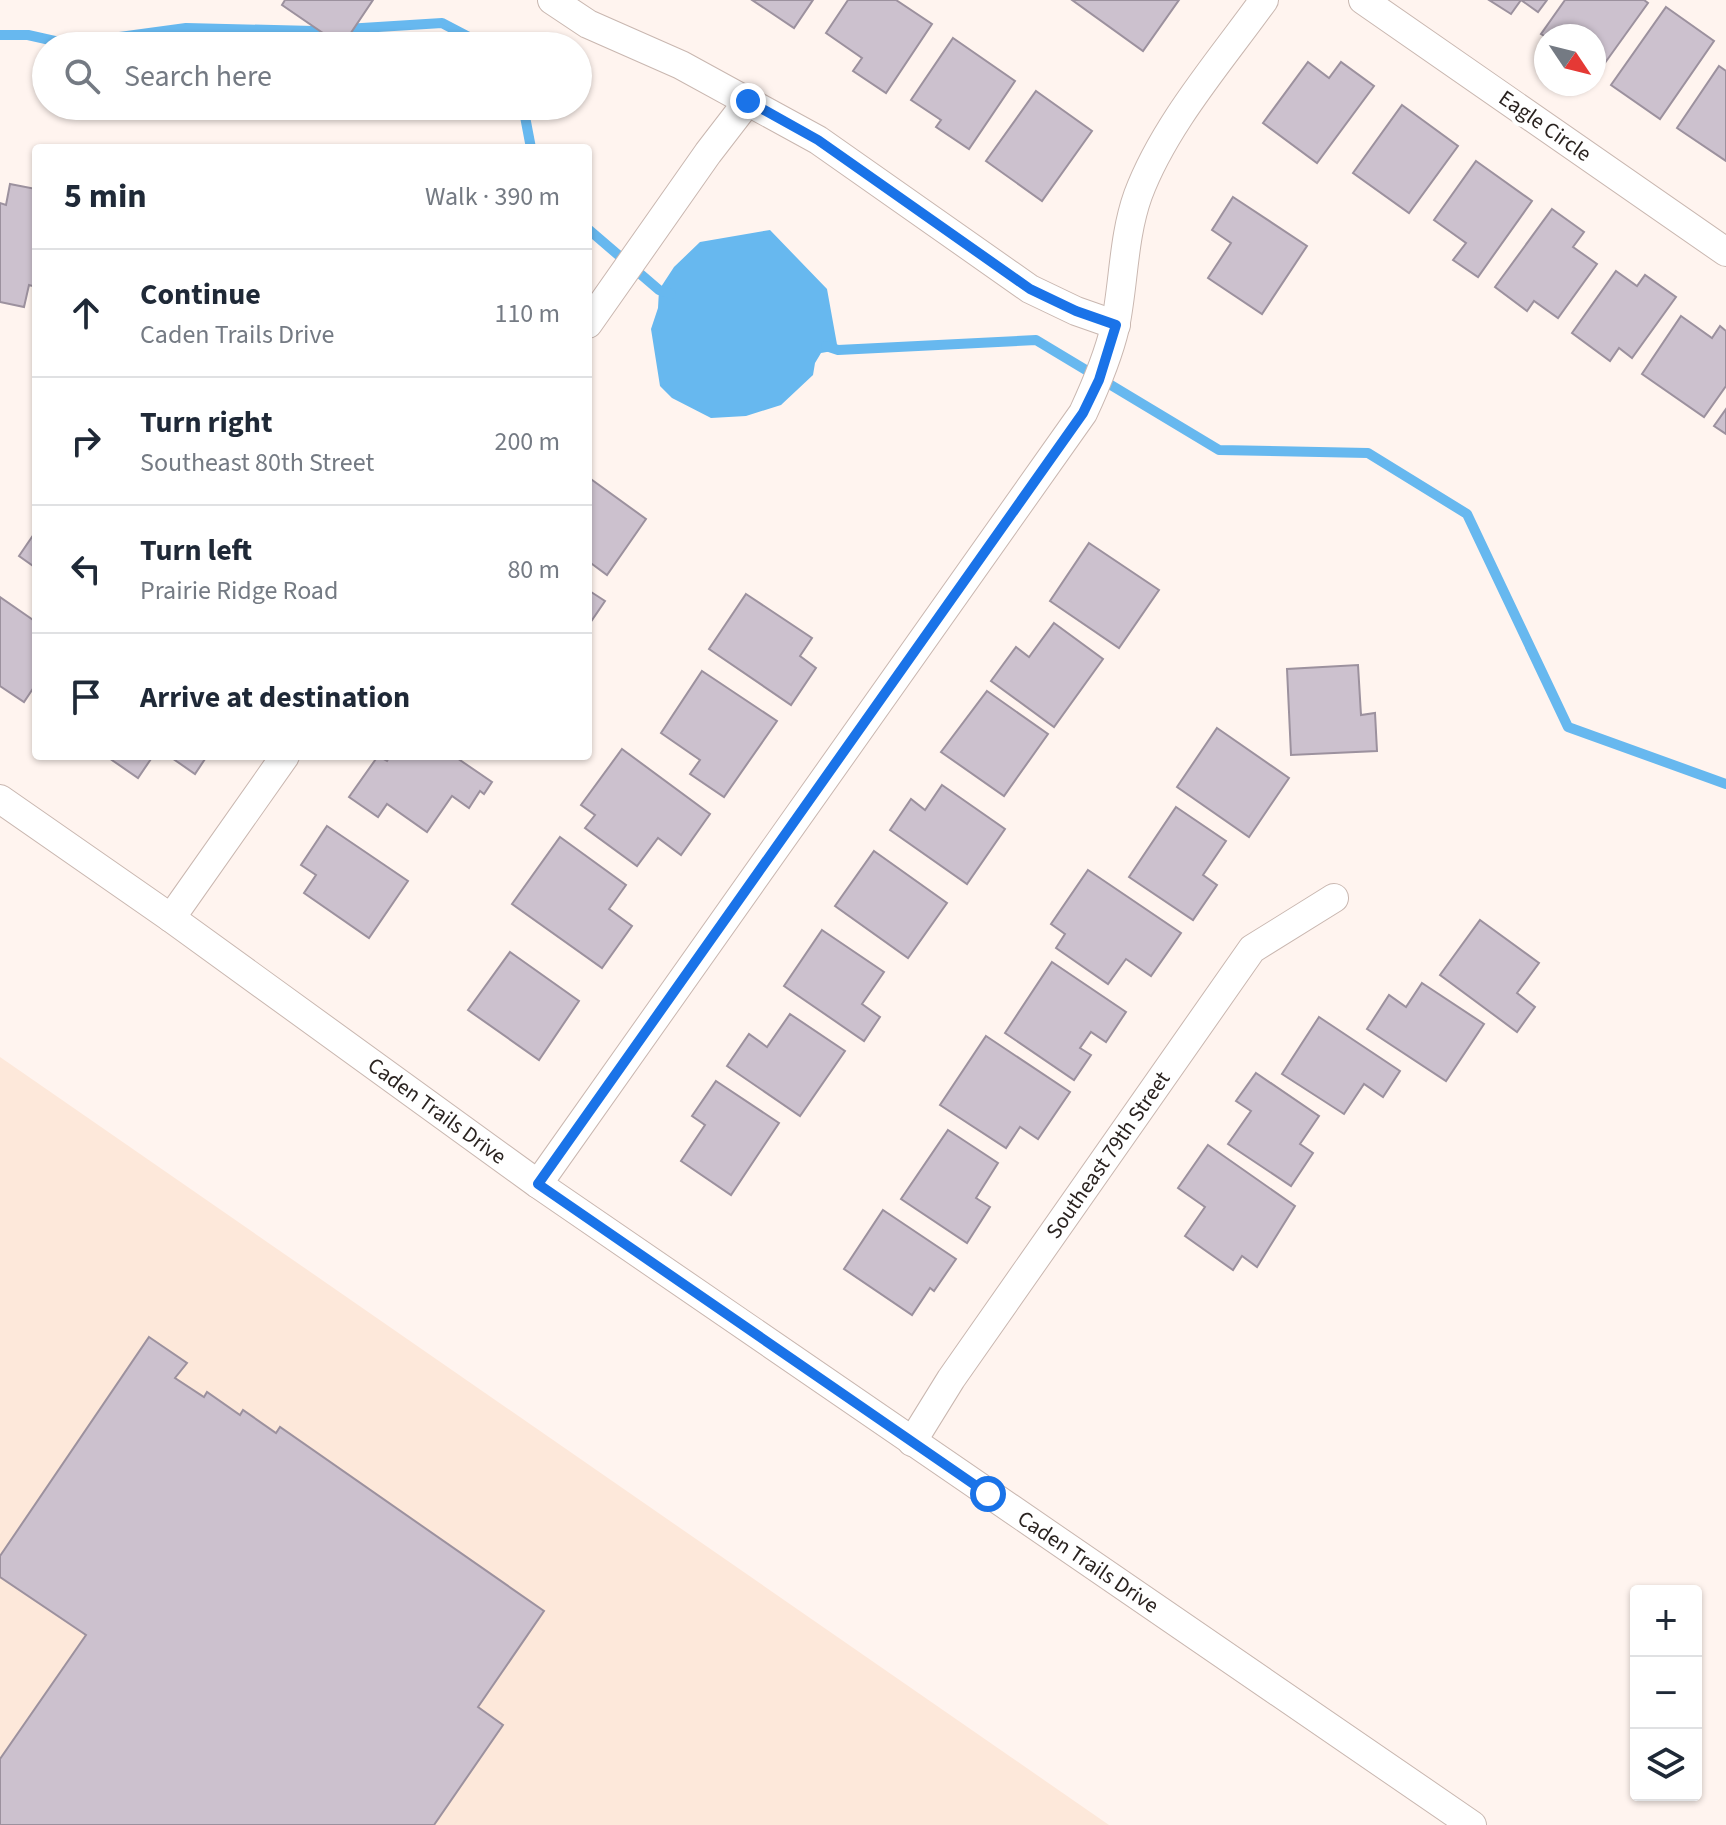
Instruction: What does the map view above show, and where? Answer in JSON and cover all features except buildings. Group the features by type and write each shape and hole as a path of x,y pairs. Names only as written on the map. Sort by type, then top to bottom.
{"street":[{"path":"552,0 588,24 681,65 818,140 1030,289 1076,311 1116,325"},
{"path":"538,1184 1083,413 1108,355 1116,325 1129,230 1138,195 1161,147 1264,0"},
{"name":"Eagle Circle","path":"1363,0 1726,252"},
{"path":"592,318 748,101"},
{"path":"171,918 282,760"},
{"name":"Caden Trails Drive","path":"0,799 171,918 538,1184 1472,1825"},
{"name":"Southeast 79th Street","path":"912,1442 951,1379 1252,949 1334,898"}],"shaded area":[{"path":"0,1057 1109,1825 0,1825"}],"water":[{"path":"770,230 827,289 838,350 821,353 813,375 781,405 746,416 711,418 672,398 660,386 651,329 658,308 659,290 674,267 700,242"}],"waterway":[{"path":"156,32 186,28 314,31 442,23 459,32"},
{"path":"0,35 32,36"},
{"path":"526,120 530,144"},
{"path":"592,232 659,290 671,294"},
{"path":"826,346 838,350 1036,340 1219,450 1368,453 1467,514 1568,727 1726,784"}],"route":[{"path":"748,101 818,140 1030,289 1076,311 1116,325 1099,380 1083,413 538,1184 988,1494"}]}
